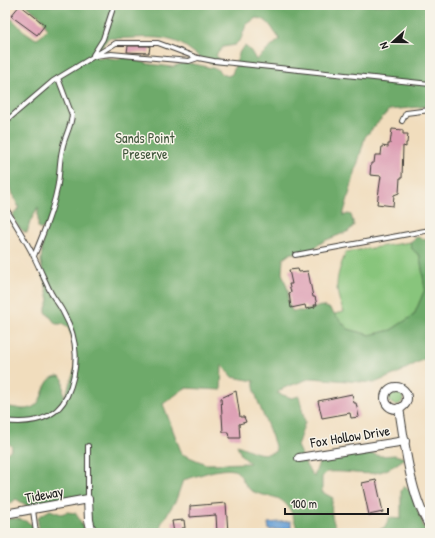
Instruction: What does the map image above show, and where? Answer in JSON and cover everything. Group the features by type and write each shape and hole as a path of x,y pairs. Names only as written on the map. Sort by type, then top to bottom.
{"street":[{"path":"399,408 404,441 414,485 422,512 430,527"},
{"name":"Fox Hollow Drive","path":"299,458 404,441"},
{"path":"88,498 89,520 92,533"},
{"name":"Tideway","path":"5,514 88,498"}],"lane":[{"path":"91,56 103,39 114,5"},
{"path":"5,122 58,78 91,56 116,43 158,43 198,58 430,84"},
{"path":"91,56 111,54 189,61 198,58"},
{"path":"34,256 51,214 58,187 60,156 72,118 58,78"},
{"path":"402,120 406,113 430,110"},
{"path":"5,207 34,256 52,294 65,314 72,333 76,351 76,370 73,383 59,409 40,420 26,423 5,421"},
{"path":"295,255 430,230"},
{"path":"88,446 88,498"},
{"path":"32,510 36,533"}],"green space":[{"name":"Sands Point Preserve","path":"26,5 430,5 430,106 389,110 365,137 343,216 348,214 351,215 354,225 349,231 324,241 307,253 291,253 283,259 282,273 288,290 288,302 292,311 305,311 321,306 329,308 348,329 370,335 391,330 414,315 425,289 420,256 412,249 410,242 417,237 430,241 430,356 396,374 374,383 311,378 284,388 277,393 292,398 299,396 305,422 297,446 307,467 314,477 321,456 340,460 360,451 380,456 395,455 405,458 394,466 376,473 327,472 322,477 322,492 333,498 332,518 336,527 343,533 298,533 290,509 286,504 276,498 258,494 251,490 247,487 236,471 228,469 183,480 176,500 161,524 163,533 90,533 85,503 79,496 45,505 29,507 16,499 5,508 5,454 11,450 12,447 5,439 7,432 5,426 5,407 26,409 33,407 37,404 50,380 54,377 60,376 63,379 64,399 75,369 73,340 68,327 63,324 56,324 46,312 49,300 41,261 44,227 40,230 38,227 38,207 30,222 27,233 24,232 12,216 19,208 7,181 5,158 5,20 12,19 24,31 36,39 39,38 47,29 43,19","holes":["256,18 267,22 280,39 256,60 251,51 245,46 240,51 232,74 228,76 222,74 217,69 194,64 183,63 172,67 149,64 125,57 117,59 102,57 95,58 108,38 158,38 174,41 210,62 223,64 216,55 223,47 235,45 241,39 246,25","222,365 232,377 254,381 254,387 259,404 274,443 276,451 266,454 237,445 241,455 250,463 206,464 182,454 163,404 185,388 221,390"]},
{"path":"410,242 412,249 420,256 425,289 414,315 391,330 370,335 348,329 334,314 344,312 338,296 337,282 346,252"},
{"path":"393,391 399,391 403,395 403,401 399,405 393,405 389,401 389,395"},
{"path":"404,486 411,492 426,533 351,533 363,529 377,531 385,527 389,518 401,519 401,491"},
{"path":"50,510 61,514 67,512 76,513 86,533 5,533 5,520 10,519 23,520 38,530 38,517"}],"water":[{"path":"291,521 291,529 269,530 268,523"}],"building":[{"path":"20,5 45,25 37,35 11,16"},
{"path":"128,46 150,46 149,53 127,52"},
{"path":"392,129 403,130 403,134 408,134 406,147 403,146 402,178 400,178 399,193 394,195 393,206 377,204 381,176 370,175 371,163 374,163 375,155 381,155 382,146 388,147 388,144 390,144"},
{"path":"298,269 299,272 308,271 313,297 315,297 317,305 314,305 315,307 306,309 305,305 291,308 289,293 291,292 289,284 292,284 289,270"},
{"path":"236,391 240,417 244,417 246,422 239,424 240,438 229,438 228,432 223,432 221,398"},
{"path":"352,394 354,403 356,403 359,417 351,418 350,413 322,418 318,401"},
{"path":"376,480 383,512 369,515 362,483"},
{"path":"226,503 228,533 217,533 216,515 190,517 190,506"},
{"path":"184,520 185,528 182,528 183,533 174,533 172,521"}]}
